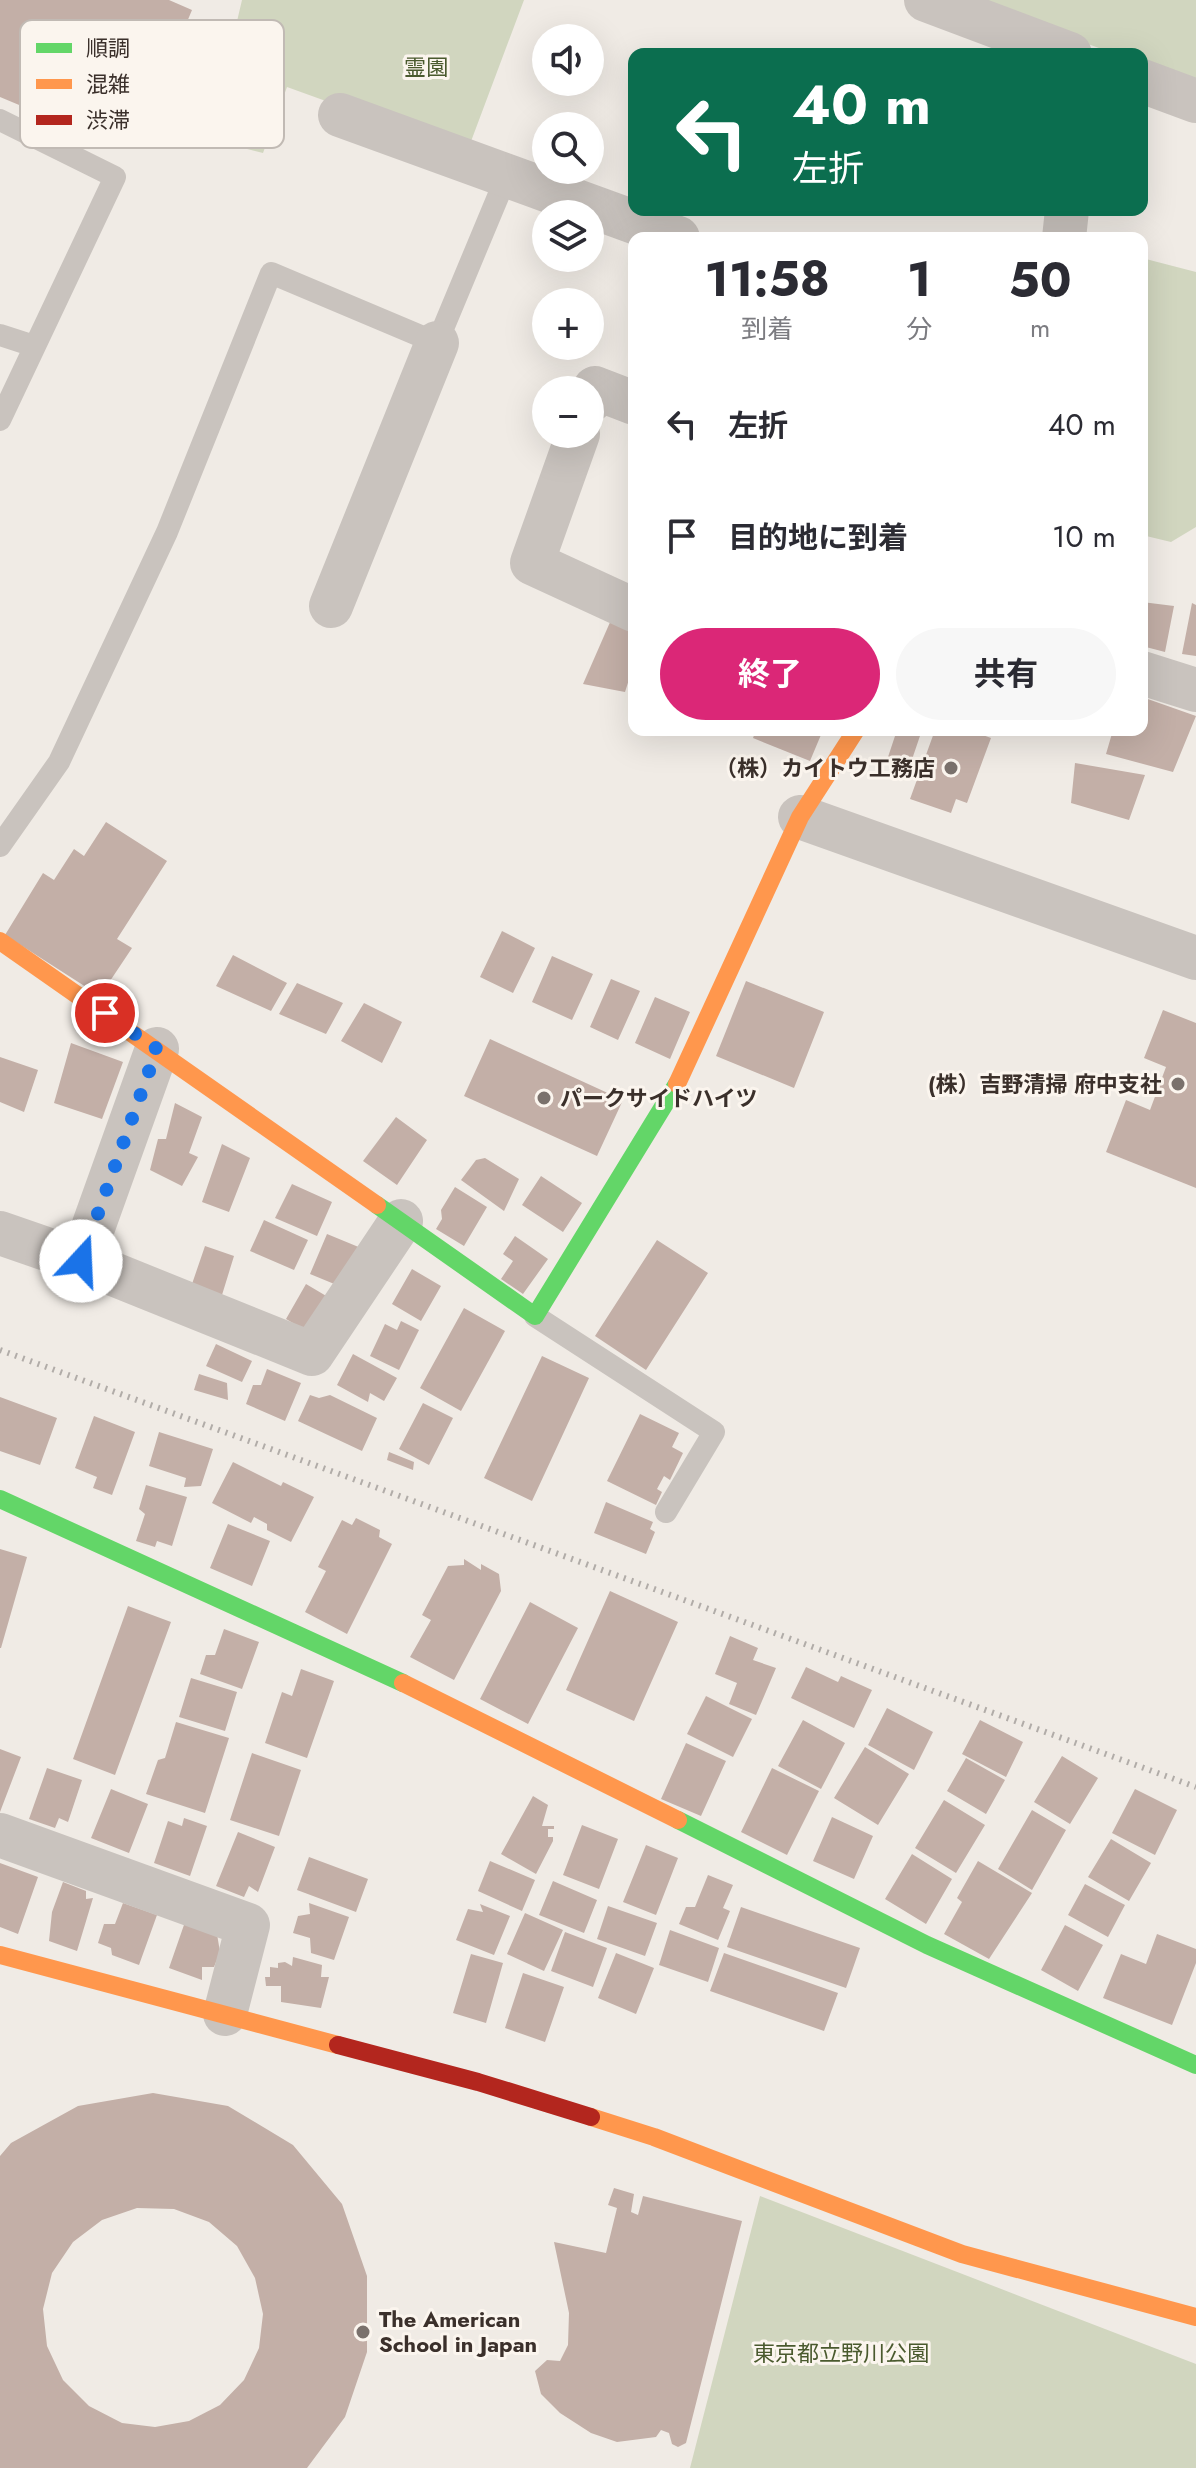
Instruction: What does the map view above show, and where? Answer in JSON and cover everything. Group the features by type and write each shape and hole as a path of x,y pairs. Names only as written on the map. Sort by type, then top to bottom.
{"street":[{"path":"926,0 1054,48"},
{"path":"1148,83 1196,101"},
{"path":"340,115 662,232"},
{"path":"331,606 437,343"},
{"path":"604,391 628,401"},
{"path":"573,448 532,563 628,607"},
{"path":"1148,675 1196,690"},
{"path":"0,941 535,1316 688,1067 800,817 852,736"},
{"path":"800,817 1196,958"},
{"path":"81,1261 157,1049"},
{"path":"0,1233 81,1261 312,1354 401,1221"},
{"path":"0,1499 282,1629 355,1659 927,1945 1196,2065"},
{"path":"0,1835 248,1925 225,2014"},
{"path":"0,1955 492,2087 654,2137 962,2254 1196,2317"}],"lane":[{"path":"0,120 20,130"},
{"path":"0,420 115,177 56,148"},
{"path":"0,846 59,762 167,532 271,273 437,343 507,175"},
{"path":"0,335 34,346"},
{"path":"535,1316 714,1432 666,1512"}],"green space":[{"name":"霊園","path":"242,0 524,0 467,152 287,87 284,95 284,20 237,20"},
{"path":"970,0 1196,0 1196,84 1148,66 1148,48 1099,48"},
{"name":"霊園","path":"243,148 265,148 263,153"},
{"path":"1148,260 1196,272 1196,527 1171,542 1148,536"},
{"name":"東京都立野川公園","path":"760,2196 1196,2364 1196,2468 690,2468"}],"building":[{"path":"0,0 169,0 192,10 188,20 20,20 20,105 0,97"},
{"path":"1148,603 1174,606 1165,652 1148,648"},
{"path":"1192,603 1196,605 1196,656 1182,654"},
{"path":"611,620 628,628 628,683 625,692 583,684"},
{"path":"1148,699 1196,716 1173,772 1106,754 1111,736 1148,736"},
{"path":"754,736 820,736 810,761"},
{"path":"895,736 920,736 905,780 890,774 895,759 888,757"},
{"name":"（株）カイトウ工務店","path":"933,736 991,738 967,803 956,799 951,813 910,799"},
{"path":"1075,763 1145,775 1129,820 1071,803"},
{"path":"106,822 167,861 117,939 132,948 100,996 5,935 43,873 54,880 74,849 84,856"},
{"path":"502,931 535,948 513,993 480,977"},
{"path":"233,955 287,983 271,1011 216,986"},
{"path":"552,956 593,974 572,1020 532,1002"},
{"path":"611,979 640,991 618,1040 590,1027"},
{"path":"746,981 824,1012 794,1088 716,1056"},
{"path":"297,983 343,1003 326,1034 279,1014"},
{"path":"655,997 690,1012 670,1059 635,1043"},
{"path":"364,1003 402,1022 382,1063 341,1041"},
{"name":"(株）吉野清掃 府中支社","path":"1163,1010 1196,1023 1196,1188 1106,1152 1126,1100 1150,1110 1166,1067 1144,1058"},
{"name":"パークサイドハイツ","path":"490,1039 623,1100 597,1156 464,1096"},
{"path":"71,1043 123,1062 102,1119 54,1103"},
{"path":"0,1057 38,1070 24,1112 0,1102"},
{"path":"175,1103 202,1117 189,1153 198,1157 182,1186 150,1170 158,1139 166,1139"},
{"path":"396,1117 427,1140 397,1185 363,1161"},
{"path":"222,1144 250,1158 229,1212 202,1202"},
{"path":"485,1158 519,1179 504,1211 461,1180 476,1160"},
{"path":"541,1176 582,1203 563,1232 522,1205"},
{"path":"292,1184 332,1202 317,1236 275,1218"},
{"path":"455,1187 487,1207 464,1246 436,1229 442,1219 441,1210"},
{"path":"264,1220 308,1240 294,1270 250,1251"},
{"path":"327,1234 361,1248 344,1288 310,1274"},
{"path":"515,1236 548,1259 523,1294 501,1279 513,1261 503,1254"},
{"path":"657,1240 708,1273 646,1370 595,1336"},
{"path":"205,1246 234,1256 222,1295 192,1284"},
{"path":"412,1269 441,1286 421,1321 392,1304"},
{"path":"306,1284 333,1300 313,1335 286,1319"},
{"path":"464,1308 505,1331 461,1411 420,1388"},
{"path":"401,1321 419,1330 399,1370 370,1356 385,1324 397,1330"},
{"path":"216,1344 252,1361 242,1382 206,1366"},
{"path":"353,1354 397,1378 384,1401 370,1393 368,1402 337,1385"},
{"path":"542,1356 589,1378 532,1501 484,1478"},
{"path":"267,1369 301,1383 285,1421 246,1404 253,1385 261,1385"},
{"path":"199,1374 227,1383 228,1400 194,1390"},
{"path":"310,1395 319,1398 330,1395 377,1418 362,1451 298,1421"},
{"path":"0,1397 57,1418 40,1465 0,1451"},
{"path":"423,1403 453,1418 429,1465 399,1449"},
{"path":"640,1414 679,1433 672,1447 683,1453 670,1480 664,1476 657,1489 662,1492 656,1505 607,1481"},
{"path":"94,1416 135,1432 112,1495 93,1488 97,1477 75,1468"},
{"path":"159,1432 213,1449 201,1486 184,1487 186,1478 149,1466"},
{"path":"389,1452 414,1462 413,1470 387,1460"},
{"path":"233,1462 281,1486 283,1482 314,1497 291,1542 267,1530 267,1524 254,1517 251,1523 212,1503"},
{"path":"146,1485 187,1497 172,1546 157,1541 155,1547 136,1541 145,1514 139,1509"},
{"path":"606,1502 653,1522 650,1529 655,1532 646,1554 594,1533"},
{"path":"356,1518 380,1530 379,1537 392,1544 347,1634 305,1612 326,1571 318,1567 342,1520 352,1525"},
{"path":"228,1524 270,1541 252,1586 210,1568"},
{"path":"0,1549 27,1557 1,1648 0,1648"},
{"path":"464,1559 481,1570 481,1564 499,1574 501,1591 454,1680 410,1657 431,1620 422,1615 448,1566 464,1565"},
{"path":"610,1591 678,1622 634,1721 566,1690"},
{"path":"530,1602 578,1628 528,1724 480,1699"},
{"path":"128,1606 171,1622 115,1775 73,1759"},
{"path":"224,1629 259,1642 242,1689 200,1674 206,1655 215,1655"},
{"path":"730,1636 758,1648 753,1660 776,1668 756,1715 729,1704 737,1683 715,1674"},
{"path":"806,1667 838,1682 841,1676 872,1690 854,1728 791,1698"},
{"path":"301,1669 334,1681 307,1758 265,1743 282,1692 292,1696"},
{"path":"191,1678 237,1692 225,1731 179,1717"},
{"path":"706,1696 752,1719 733,1757 687,1734"},
{"path":"887,1708 933,1732 914,1770 868,1745"},
{"path":"803,1720 845,1743 821,1789 778,1766"},
{"path":"980,1720 1023,1742 1006,1777 962,1754"},
{"path":"176,1722 229,1738 205,1813 146,1794 158,1760 165,1758"},
{"path":"686,1743 726,1761 701,1816 661,1799"},
{"path":"865,1747 909,1774 878,1825 834,1798"},
{"path":"0,1749 21,1757 0,1812"},
{"path":"252,1753 301,1770 279,1836 230,1820"},
{"path":"1062,1756 1098,1778 1070,1824 1034,1802"},
{"path":"966,1758 1005,1780 986,1814 947,1791"},
{"path":"47,1768 82,1780 68,1822 59,1818 55,1828 29,1819"},
{"path":"772,1768 819,1791 787,1855 741,1832"},
{"path":"111,1789 148,1804 129,1853 91,1838"},
{"path":"1135,1789 1177,1810 1155,1855 1112,1833"},
{"path":"533,1796 548,1805 542,1826 554,1826 554,1829 548,1829 548,1837 553,1837 553,1841 536,1874 501,1854"},
{"path":"944,1800 985,1825 956,1873 915,1848"},
{"path":"1032,1810 1066,1830 1032,1890 998,1869"},
{"path":"832,1817 873,1836 854,1879 813,1861"},
{"path":"184,1818 207,1826 190,1876 154,1863 168,1821 182,1826"},
{"path":"582,1825 618,1839 599,1889 563,1875"},
{"path":"238,1832 275,1847 258,1892 249,1886 244,1897 216,1886"},
{"path":"1111,1839 1151,1863 1129,1901 1088,1877"},
{"path":"646,1845 678,1858 656,1915 623,1902"},
{"path":"912,1854 952,1879 926,1924 885,1899"},
{"path":"309,1857 368,1879 356,1912 297,1890"},
{"path":"490,1861 535,1880 522,1911 478,1891"},
{"path":"978,1861 1032,1893 989,1959 944,1934 962,1902 957,1898"},
{"path":"0,1863 38,1877 18,1934 0,1927"},
{"path":"708,1875 733,1885 723,1908 730,1911 718,1940 679,1924 686,1907 695,1907"},
{"path":"553,1881 597,1900 584,1933 539,1915"},
{"path":"63,1882 86,1891 86,1899 93,1898 77,1951 49,1941 52,1912"},
{"path":"1085,1884 1125,1905 1108,1937 1068,1915"},
{"path":"123,1903 157,1915 139,1965 112,1955 111,1948 98,1943 104,1924 115,1924"},
{"path":"309,1903 349,1917 334,1960 311,1953 310,1938 293,1933 298,1916 310,1914"},
{"path":"480,1904 510,1916 494,1955 456,1940 468,1909 483,1912"},
{"path":"608,1906 657,1923 645,1956 597,1939"},
{"path":"741,1907 860,1948 846,1988 727,1947"},
{"path":"525,1913 563,1930 544,1971 507,1954"},
{"path":"185,1922 217,1934 220,1952 214,1967 202,1967 202,1980 169,1968"},
{"path":"1065,1925 1103,1945 1078,1991 1041,1970"},
{"path":"670,1930 719,1948 708,1982 659,1965"},
{"path":"565,1932 607,1948 593,1987 551,1971"},
{"path":"1157,1934 1196,1949 1196,1963 1172,2025 1103,1998 1121,1954 1146,1964"},
{"path":"616,1953 654,1968 636,2014 598,1998"},
{"path":"724,1953 838,1993 824,2031 710,1991"},
{"path":"471,1954 503,1963 486,2023 453,2013"},
{"path":"293,1957 322,1965 321,1977 329,1977 321,2008 281,2002 281,1986 266,1986 265,1977 270,1977 270,1967 278,1968 278,1963 285,1962 292,1966"},
{"path":"523,1973 564,1987 545,2042 505,2028"},
{"path":"153,2093 228,2106 293,2145 342,2204 367,2276 367,2352 345,2417 307,2468 0,2468 0,2156 11,2143 78,2106","holes":["137,2208 174,2209 209,2222 237,2246 255,2278 263,2314 259,2348 244,2380 220,2405 189,2421 155,2427 122,2423 89,2406 63,2380 47,2346 43,2309 52,2273 73,2242 102,2220"]},
{"path":"614,2188 634,2194 631,2212 638,2215 643,2196 742,2221 686,2443 678,2447 672,2444 669,2433 661,2430 656,2437 617,2442 591,2433 560,2413 541,2394 535,2371 547,2360 560,2361 568,2345 569,2313 554,2242 606,2253 617,2208 608,2205"}],"railway":[{"path":"0,1350 1196,1787"}],"traffic: fast":[{"path":"377,1205 535,1316 677,1084"},
{"path":"0,1499 403,1683"},
{"path":"678,1820 927,1945 1196,2065"}],"traffic: slow":[{"path":"677,1084 800,817 852,736"},
{"path":"0,941 377,1205"},
{"path":"403,1683 678,1820"},
{"path":"0,1955 338,2045"},
{"path":"591,2117 654,2137 962,2254 1196,2317"}],"traffic: jam":[{"path":"338,2045 478,2082 591,2117"}],"place":[{"name":"（株）カイトウ工務店","path":"951,768"},
{"name":"(株）吉野清掃 府中支社","path":"1178,1084"},
{"name":"パークサイドハイツ","path":"544,1098"},
{"name":"The American School in Japan","path":"363,2332"}],"route":[{"path":"81,1261 157,1049 105,1013"}]}
